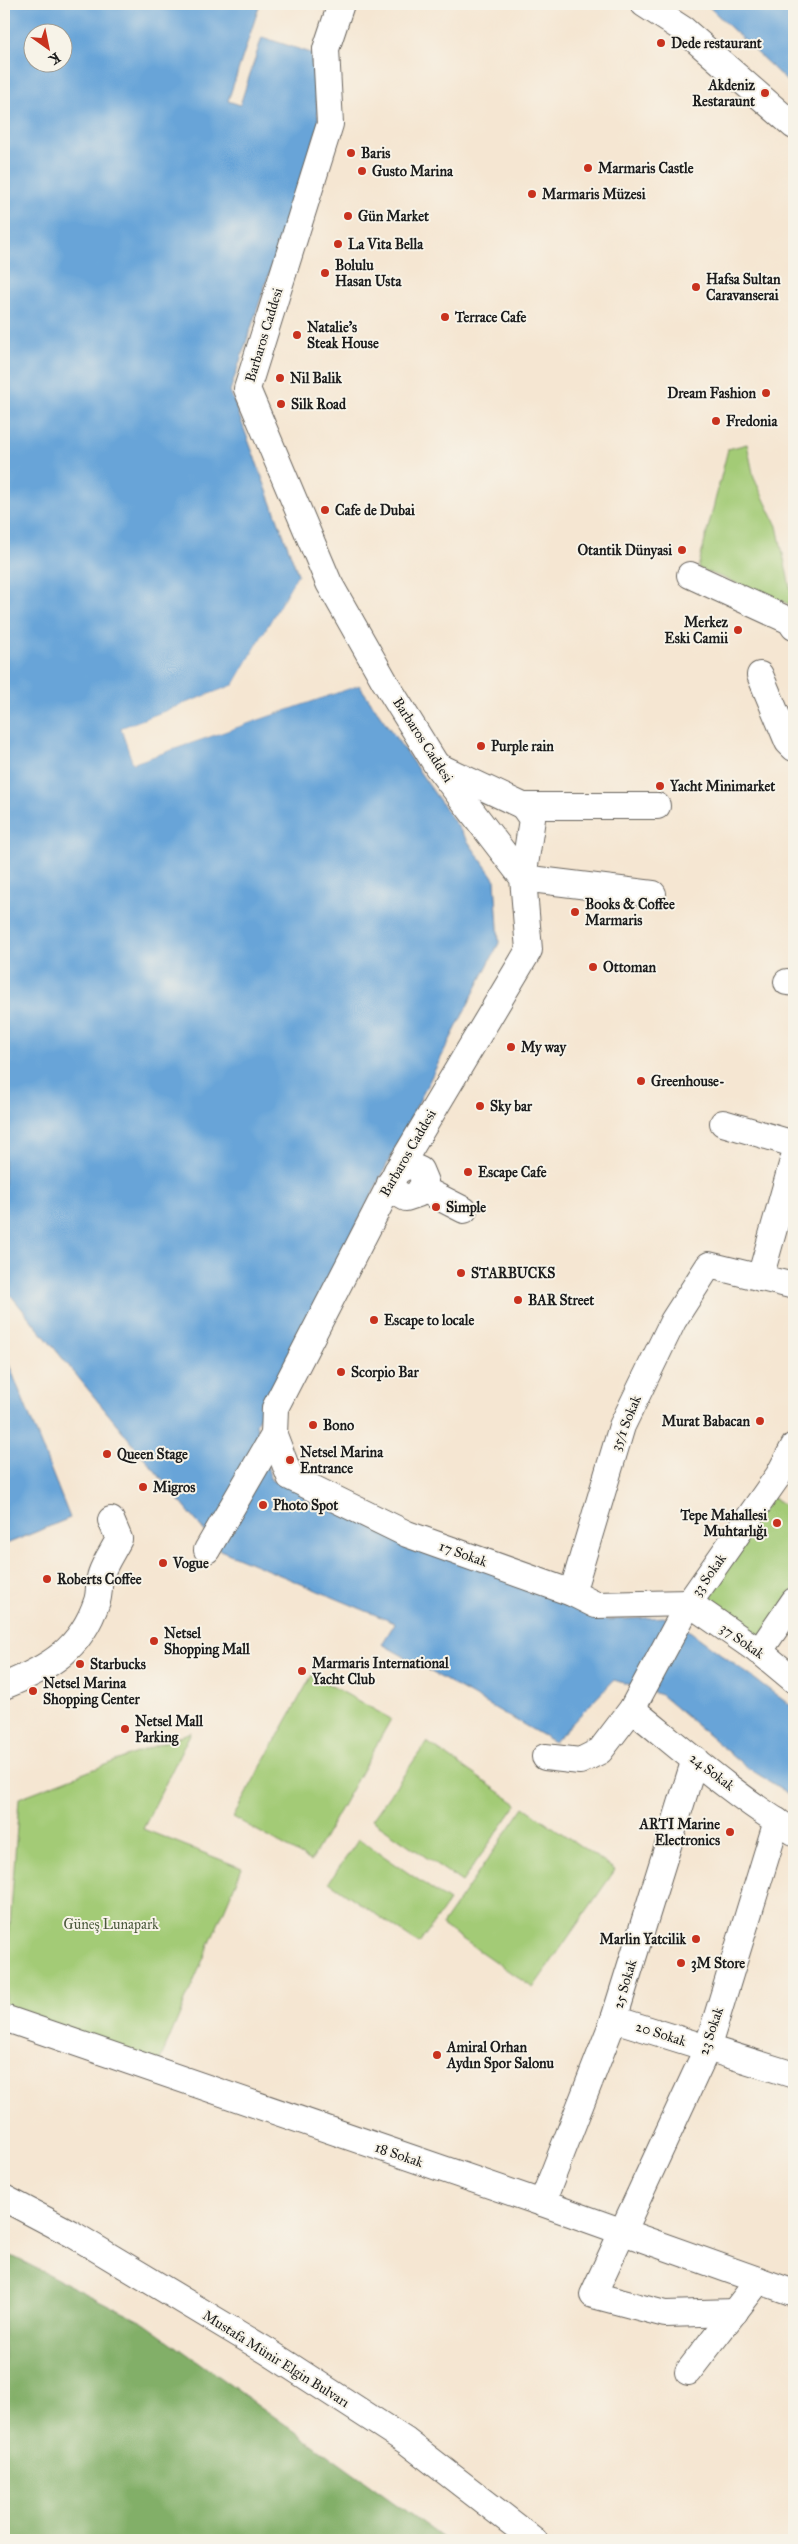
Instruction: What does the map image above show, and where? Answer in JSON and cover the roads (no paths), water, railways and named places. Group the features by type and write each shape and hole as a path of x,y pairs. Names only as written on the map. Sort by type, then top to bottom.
{"street":[{"name":"Barbaros Caddesi","path":"274,1435 275,1408 393,1177 530,950 523,878 437,766 385,682 329,583 247,389 330,124 326,49 341,4"},
{"path":"644,4 684,30 794,126"},
{"path":"690,575 790,621 794,627"},
{"path":"760,674 788,742 794,748"},
{"path":"437,766 523,806 657,806"},
{"path":"523,806 532,820 523,878 653,894"},
{"path":"723,1123 794,1144"},
{"path":"794,1157 760,1278 794,1286"},
{"path":"393,1177 409,1165 420,1170 425,1182 421,1188 464,1210"},
{"name":"35/1 Sokak","path":"572,1593 622,1426 673,1321 710,1265 760,1278"},
{"path":"207,1550 274,1435"},
{"name":"17 Sokak","path":"274,1435 290,1477 407,1534 572,1593 596,1605 685,1611"},
{"name":"33 Sokak","path":"545,1757 580,1761 600,1751 635,1704 685,1611 786,1482 794,1446"},
{"path":"4,1686 29,1676 61,1658 85,1628 98,1599 101,1574 118,1539 111,1520"},
{"path":"759,1652 794,1601"},
{"name":"37 Sokak","path":"685,1611 759,1652 794,1680"},
{"name":"24 Sokak","path":"635,1704 695,1759 786,1827"},
{"name":"25 Sokak","path":"542,2203 614,2019 695,1759"},
{"name":"23 Sokak","path":"735,2312 665,2314 593,2296 707,2049 786,1827"},
{"name":"18 Sokak","path":"4,2018 623,2231 794,2292"},
{"name":"20 Sokak","path":"614,2019 794,2075"},
{"name":"Mustafa Münir Elgin Bulvarı","path":"4,2198 74,2235 275,2356 406,2441 534,2540"},
{"path":"688,2372 759,2280"}],"water":[{"path":"4,4 260,4 228,101 240,105 262,37 311,53 319,124 230,391 298,574 234,685 121,728 133,763 359,685 495,880 499,943 256,1424 271,1480 432,1546 438,1537 606,1620 664,1617 691,1632 794,1708 794,1797 745,1766 661,1695 614,1680 554,1742 382,1644 395,1623 220,1550 4,1287"},
{"path":"706,4 794,4 794,88"},
{"path":"4,1352 70,1518 4,1545"}],"place":[{"name":"Dede restaurant","path":"661,43"},
{"name":"Akdeniz Restaraunt","path":"765,93"},
{"name":"Baris","path":"351,153"},
{"name":"Marmaris Castle","path":"588,168"},
{"name":"Gusto Marina","path":"362,171"},
{"name":"Marmaris Müzesi","path":"532,194"},
{"name":"Gün Market","path":"348,216"},
{"name":"La Vita Bella","path":"338,244"},
{"name":"Bolulu Hasan Usta","path":"325,273"},
{"name":"Hafsa Sultan Caravanserai","path":"696,287"},
{"name":"Terrace Cafe","path":"445,317"},
{"name":"Natalie's Steak House","path":"297,335"},
{"name":"Nil Balik","path":"280,378"},
{"name":"Dream Fashion","path":"766,393"},
{"name":"Silk Road","path":"281,404"},
{"name":"Fredonia","path":"716,421"},
{"name":"Cafe de Dubai","path":"325,510"},
{"name":"Otantik Dünyasi","path":"682,550"},
{"name":"Merkez Eski Camii","path":"738,630"},
{"name":"Purple rain","path":"481,746"},
{"name":"Yacht Minimarket","path":"660,786"},
{"name":"Books & Coffee Marmaris","path":"575,912"},
{"name":"Ottoman","path":"593,967"},
{"name":"My way","path":"511,1047"},
{"name":"Greenhouse-","path":"641,1081"},
{"name":"Sky bar","path":"480,1106"},
{"name":"Escape Cafe","path":"468,1172"},
{"name":"Simple","path":"436,1207"},
{"name":"STARBUCKS","path":"461,1273"},
{"name":"BAR Street","path":"518,1300"},
{"name":"Escape to locale","path":"374,1320"},
{"name":"Scorpio Bar","path":"341,1372"},
{"name":"Murat Babacan","path":"760,1421"},
{"name":"Bono","path":"313,1425"},
{"name":"Queen Stage","path":"107,1454"},
{"name":"Netsel Marina Entrance","path":"290,1460"},
{"name":"Migros","path":"143,1487"},
{"name":"Photo Spot","path":"263,1505"},
{"name":"Tepe Mahallesi Muhtarlığı","path":"777,1523"},
{"name":"Vogue","path":"163,1563"},
{"name":"Roberts Coffee","path":"47,1579"},
{"name":"Netsel Shopping Mall","path":"154,1641"},
{"name":"Starbucks","path":"80,1664"},
{"name":"Marmaris International Yacht Club","path":"302,1671"},
{"name":"Netsel Marina Shopping Center","path":"33,1691"},
{"name":"Netsel Mall Parking","path":"125,1729"},
{"name":"ARTI Marine Electronics","path":"730,1832"},
{"name":"Marlin Yatcilik","path":"696,1939"},
{"name":"3M Store","path":"681,1963"},
{"name":"Amiral Orhan Aydın Spor Salonu","path":"437,2055"}],"park label":[{"name":"Güneş Lunapark","path":"111,1924"}]}
